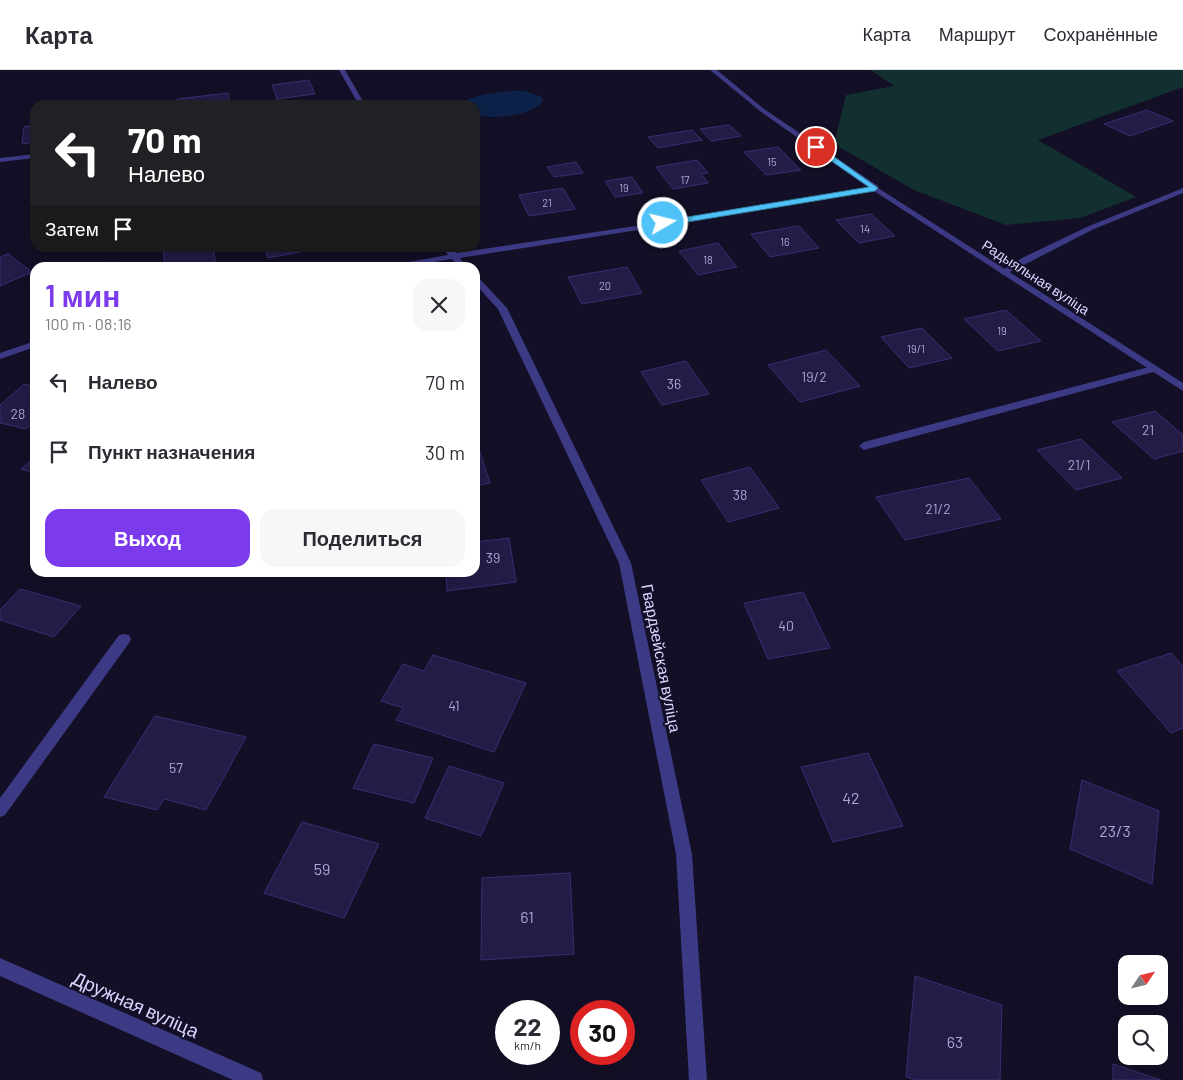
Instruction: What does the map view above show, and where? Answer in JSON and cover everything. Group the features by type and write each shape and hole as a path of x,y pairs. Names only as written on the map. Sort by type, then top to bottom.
{"street":[{"path":"342,70 359,100"},
{"name":"Радыяльная вуліца","path":"713,70 762,110 875,188 1183,388"},
{"path":"0,160 30,157"},
{"path":"480,247 682,221 875,188"},
{"path":"1003,272 1044,250 1142,205 1183,190"},
{"path":"403,262 446,252"},
{"path":"451,252 459,262"},
{"name":"Гвардзейская вуліца","path":"480,285 502,308 625,563 684,854 698,1080"},
{"path":"0,356 30,346"},
{"path":"864,446 1153,368"},
{"path":"0,810 124,639"},
{"name":"Дружная вуліца","path":"0,967 254,1080"}],"green space":[{"path":"871,70 1183,70 1183,87 1038,140 1136,197 1080,218 1006,225 914,190 834,144 846,95 894,86"}],"water":[{"path":"525,91 542,97 543,101 537,107 520,114 501,117 480,116 480,100 467,100 492,93"}],"building":[{"path":"309,80 315,94 277,99 272,85"},
{"path":"228,93 229,100 177,100"},
{"path":"1147,110 1173,121 1130,136 1104,124"},
{"path":"729,125 741,136 711,141 700,129"},
{"path":"30,126 30,143 22,144 24,127"},
{"path":"692,130 702,140 658,148 648,137"},
{"path":"778,147 801,170 766,175 744,152"},
{"path":"697,160 708,173 701,174 708,183 673,189 656,167"},
{"path":"576,162 583,173 554,177 547,167"},
{"path":"632,177 643,193 615,197 605,181"},
{"path":"563,188 575,209 529,216 519,195"},
{"path":"871,214 895,236 859,243 836,220"},
{"path":"799,226 819,248 770,257 751,234"},
{"path":"718,243 737,267 698,275 679,251"},
{"path":"163,252 214,252 215,262 164,262"},
{"path":"266,252 300,252 268,258"},
{"path":"8,254 30,270 30,273 0,286 0,257"},
{"path":"627,267 642,293 582,304 568,277"},
{"path":"1006,310 1041,341 998,351 964,319"},
{"path":"922,328 952,358 909,368 881,337"},
{"path":"826,350 860,386 800,402 768,365"},
{"path":"686,361 709,394 662,405 641,372"},
{"path":"24,384 30,386 30,425 26,429 0,423 0,405"},
{"path":"1155,411 1183,435 1183,451 1154,459 1112,422"},
{"path":"1081,439 1122,478 1076,490 1037,450"},
{"path":"480,452 490,483 480,485"},
{"path":"30,461 30,472 21,469"},
{"path":"750,467 779,508 728,522 701,480"},
{"path":"969,478 1001,519 905,540 876,497"},
{"path":"509,538 516,582 447,591 446,577 480,577 480,541"},
{"path":"20,589 81,606 54,637 0,620 0,610"},
{"path":"803,592 830,648 768,659 744,603"},
{"path":"1171,653 1183,667 1183,728 1171,733 1117,671"},
{"path":"433,655 526,683 494,752 396,720 403,708 381,701 403,664 424,671"},
{"path":"155,716 246,737 206,810 164,799 157,810 104,797"},
{"path":"374,744 433,758 414,803 353,788"},
{"path":"868,753 903,826 833,842 801,767"},
{"path":"449,766 504,783 481,836 425,818"},
{"path":"1082,780 1159,811 1152,884 1070,849"},
{"path":"302,822 379,844 344,918 264,893"},
{"path":"570,873 574,954 481,960 482,878"},
{"path":"915,976 1002,1005 1000,1080 916,1080 906,1077"},
{"path":"1113,1064 1161,1080 1113,1080"}],"route":[{"path":"663,223 875,188 816,147"}]}
